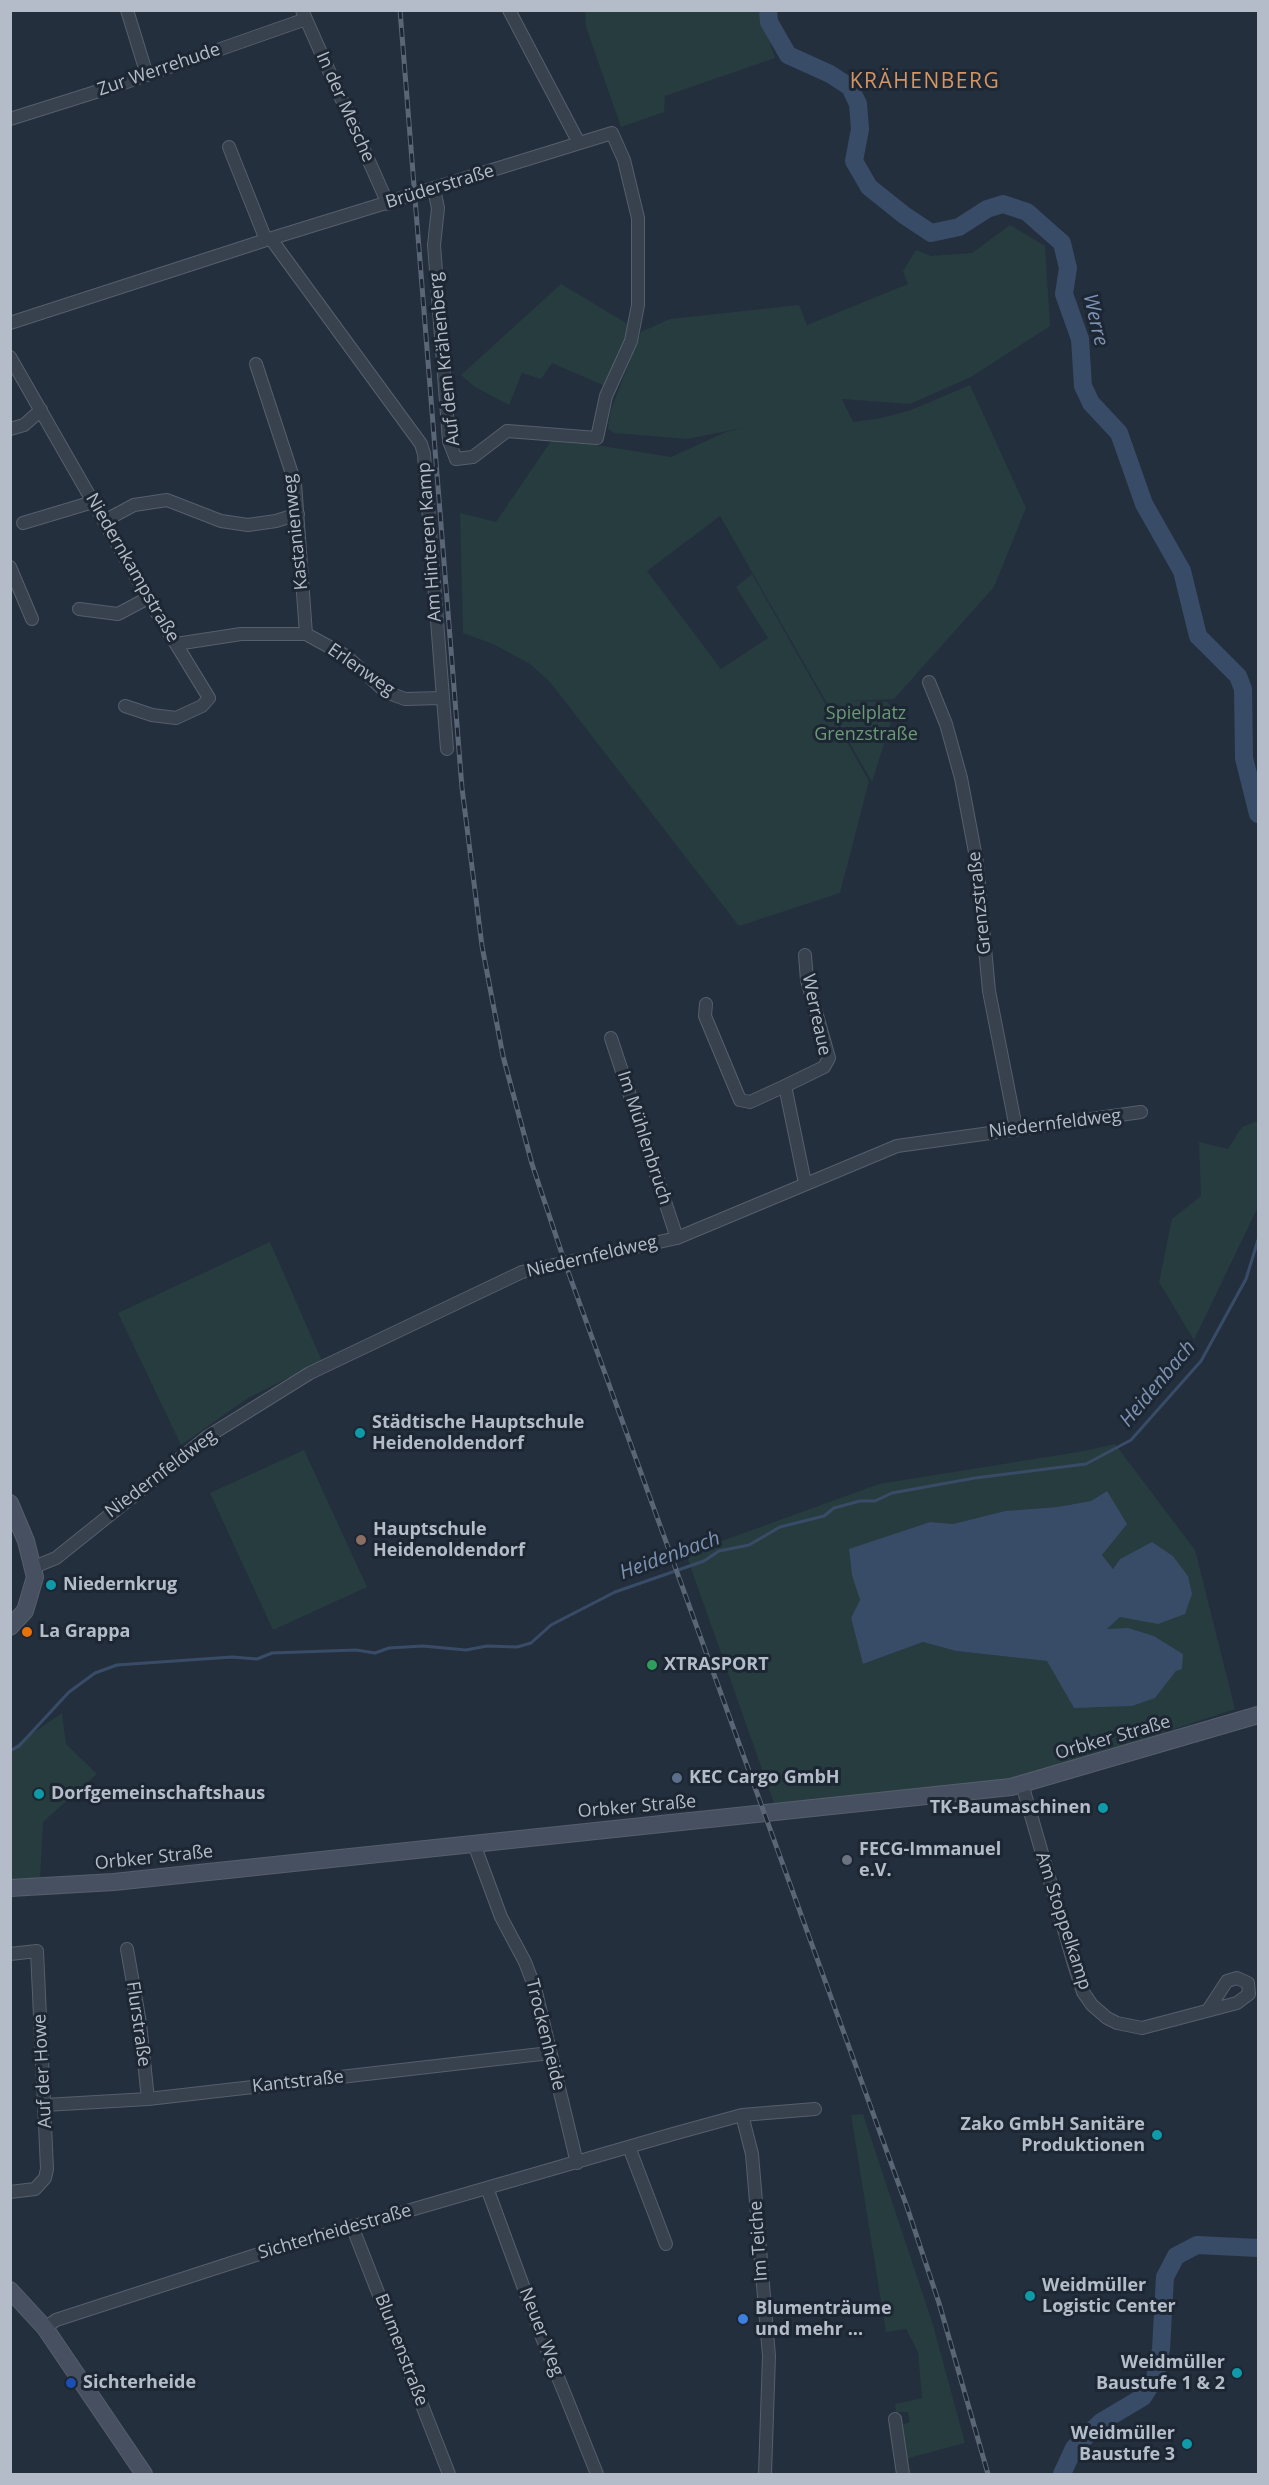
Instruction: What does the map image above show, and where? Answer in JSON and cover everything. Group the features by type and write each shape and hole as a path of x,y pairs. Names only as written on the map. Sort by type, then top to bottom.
{"street":[{"path":"127,10 147,75"},
{"path":"509,10 579,143"},
{"name":"Zur Werrehude","path":"10,119 147,75 304,15"},
{"name":"In der Mesche","path":"304,15 388,204"},
{"name":"Brüderstraße","path":"10,323 612,133"},
{"name":"Auf dem Krähenberg","path":"434,189 438,208 434,244 449,441 456,459 473,457 507,431 597,438 606,396 634,330 638,305 638,218 624,160 612,133"},
{"path":"229,147 269,240"},
{"name":"Am Hinteren Kamp","path":"269,240 421,444 424,454 441,698 447,749"},
{"name":"Niedernkampstraße","path":"10,357 147,598 209,698 202,705 176,718 152,715 125,706"},
{"name":"Kastanienweg","path":"256,364 295,483 306,634"},
{"path":"10,429 24,425 41,410"},
{"path":"104,521 134,505 167,500 221,520 248,525 276,521 298,514"},
{"path":"23,523 93,502"},
{"path":"10,567 32,619"},
{"path":"79,609 118,614 147,598"},
{"name":"Erlenweg","path":"176,644 241,634 306,634 346,656 386,692 405,699 441,698"},
{"name":"Grenzstraße","path":"928,682 946,724 961,778 976,862 989,991 1016,1128"},
{"name":"Werreaue","path":"706,1004 705,1016 740,1100 750,1102 824,1067 829,1059 807,980 805,955"},
{"name":"Im Mühlenbruch","path":"611,1038 677,1239"},
{"path":"785,1086 805,1183"},
{"name":"Niedernfeldweg","path":"33,1567 56,1558 207,1437 315,1370 522,1272 677,1239 897,1146 1141,1112"},
{"path":"10,1503 33,1567 35,1583 27,1607 10,1627"},
{"name":"Orbker Straße","path":"10,1888 114,1882 1022,1784 1258,1715"},
{"name":"Am Stoppelkamp","path":"1022,1784 1074,1964 1083,1992 1092,2005 1117,2023 1142,2028 1208,2010"},
{"name":"Trockenheide","path":"474,1844 501,1917 525,1962 535,1988 576,2163"},
{"name":"Flurstraße","path":"127,1949 140,2023 147,2099"},
{"name":"Auf der Howe","path":"10,1954 37,1951 45,2105 45,2178 35,2189 10,2192"},
{"name":"Kantstraße","path":"45,2105 147,2099 550,2053"},
{"name":"Sichterheidestraße","path":"45,2328 56,2320 352,2226 629,2147 742,2115 815,2109"},
{"name":"Im Teiche","path":"742,2115 752,2154 769,2356 765,2475"},
{"path":"629,2147 666,2244"},
{"name":"Neuer Weg","path":"487,2188 543,2340 597,2475"},
{"name":"Blumenstraße","path":"352,2226 450,2475"},
{"path":"13,2297 45,2328 144,2475"},
{"path":"895,2419 903,2475"}],"green space":[{"path":"585,11 759,11 775,58 665,96 664,112 621,127 586,27"},
{"name":"Spielplatz Grenzstraße","path":"1010,225 1045,246 1050,326 971,377 910,404 842,399 853,422 882,418 911,410 970,385 1026,508 994,587 894,699 848,701 887,702 893,708 894,712 872,782 720,516 647,571 721,669 768,638 736,587 752,574 869,781 840,893 739,926 550,682 530,664 493,644 463,633 460,513 496,522 553,438 671,457 726,432 748,427 687,439 615,433 608,429 610,412 641,332 670,319 799,305 807,325 908,284 903,271 916,250 931,256 972,253"},
{"path":"561,284 631,326 605,386 552,363 541,379 522,373 509,405 475,387 461,375"},
{"path":"1258,1121 1258,1207 1194,1340 1159,1282 1172,1219 1201,1196 1199,1142 1228,1149 1242,1127"},
{"path":"270,1242 322,1361 248,1398 181,1445 118,1313"},
{"path":"1115,1444 1195,1550 1235,1709 1022,1779 775,1806 686,1554 879,1484","holes":["1107,1491 1102,1555 1113,1569 1120,1559 1152,1543 1173,1556 1188,1576 1120,1617 1106,1630 1154,1636 1183,1654 1176,1671 1155,1698 1074,1708 1048,1661 956,1651 923,1642 863,1664 851,1618 860,1600 850,1549 930,1522 953,1524 1005,1511 1057,1507 1091,1501"]},
{"path":"304,1450 367,1587 273,1630 210,1493"},
{"path":"62,1713 66,1744 97,1774 43,1822 40,1880 11,1882 11,1748"},
{"path":"863,2114 933,2325 965,2443 905,2459 898,2427 910,2422 908,2412 896,2412 895,2404 922,2398 918,2352 906,2329 886,2332 851,2115"}],"water":[{"path":"1107,1491 1127,1524 1102,1555 1113,1569 1120,1559 1152,1542 1173,1556 1188,1576 1192,1594 1185,1614 1158,1624 1120,1617 1107,1629 1128,1628 1154,1636 1183,1654 1182,1669 1176,1671 1155,1698 1132,1706 1074,1708 1047,1661 956,1651 923,1642 863,1664 851,1618 860,1600 852,1575 849,1549 930,1522 953,1524 1005,1511 1057,1507 1091,1501"}],"waterway":[{"name":"Werre","path":"768,10 769,22 788,55 830,74 850,87 858,104 860,129 854,161 869,187 904,215 931,233 959,227 987,209 1003,204 1027,212 1062,243 1068,268 1064,294 1080,339 1083,386 1091,403 1119,433 1144,504 1182,571 1198,636 1238,676 1243,689 1244,758 1258,814"},
{"name":"Heidenbach","path":"10,1751 19,1746 69,1692 95,1673 117,1665 232,1657 257,1659 272,1653 356,1650 375,1653 389,1648 423,1646 466,1650 487,1646 517,1647 531,1643 551,1625 615,1592 704,1561 719,1551 749,1545 780,1527 824,1516 834,1508 860,1501 875,1501 892,1493 975,1478 1086,1464 1131,1440 1201,1361 1246,1279 1258,1240"},
{"name":"Werre","path":"1062,2474 1074,2448 1101,2422 1143,2397 1155,2378 1161,2349 1165,2277 1176,2256 1197,2245 1258,2248"}],"railway":[{"path":"400,10 462,788 482,946 503,1056 532,1164 565,1263 907,2207 939,2303 988,2474"}],"place":[{"name":"Städtische Hauptschule Heidenoldendorf","path":"360,1433"},
{"name":"Hauptschule Heidenoldendorf","path":"361,1540"},
{"name":"Niedernkrug","path":"51,1585"},
{"name":"La Grappa","path":"27,1632"},
{"name":"XTRASPORT","path":"652,1665"},
{"name":"KEC Cargo GmbH","path":"677,1778"},
{"name":"Dorfgemeinschaftshaus","path":"39,1794"},
{"name":"TK-Baumaschinen","path":"1103,1808"},
{"name":"FECG-Immanuel e.V.","path":"847,1860"},
{"name":"Zako GmbH Sanitäre Produktionen","path":"1157,2135"},
{"name":"Weidmüller Logistic Center","path":"1030,2296"},
{"name":"Blumenträume und mehr ...","path":"743,2319"},
{"name":"Weidmüller Baustufe 1 & 2","path":"1237,2373"},
{"name":"Sichterheide","path":"71,2383"},
{"name":"Weidmüller Baustufe 3","path":"1187,2444"}],"district":[{"name":"KRÄHENBERG","path":"925,82"}]}
